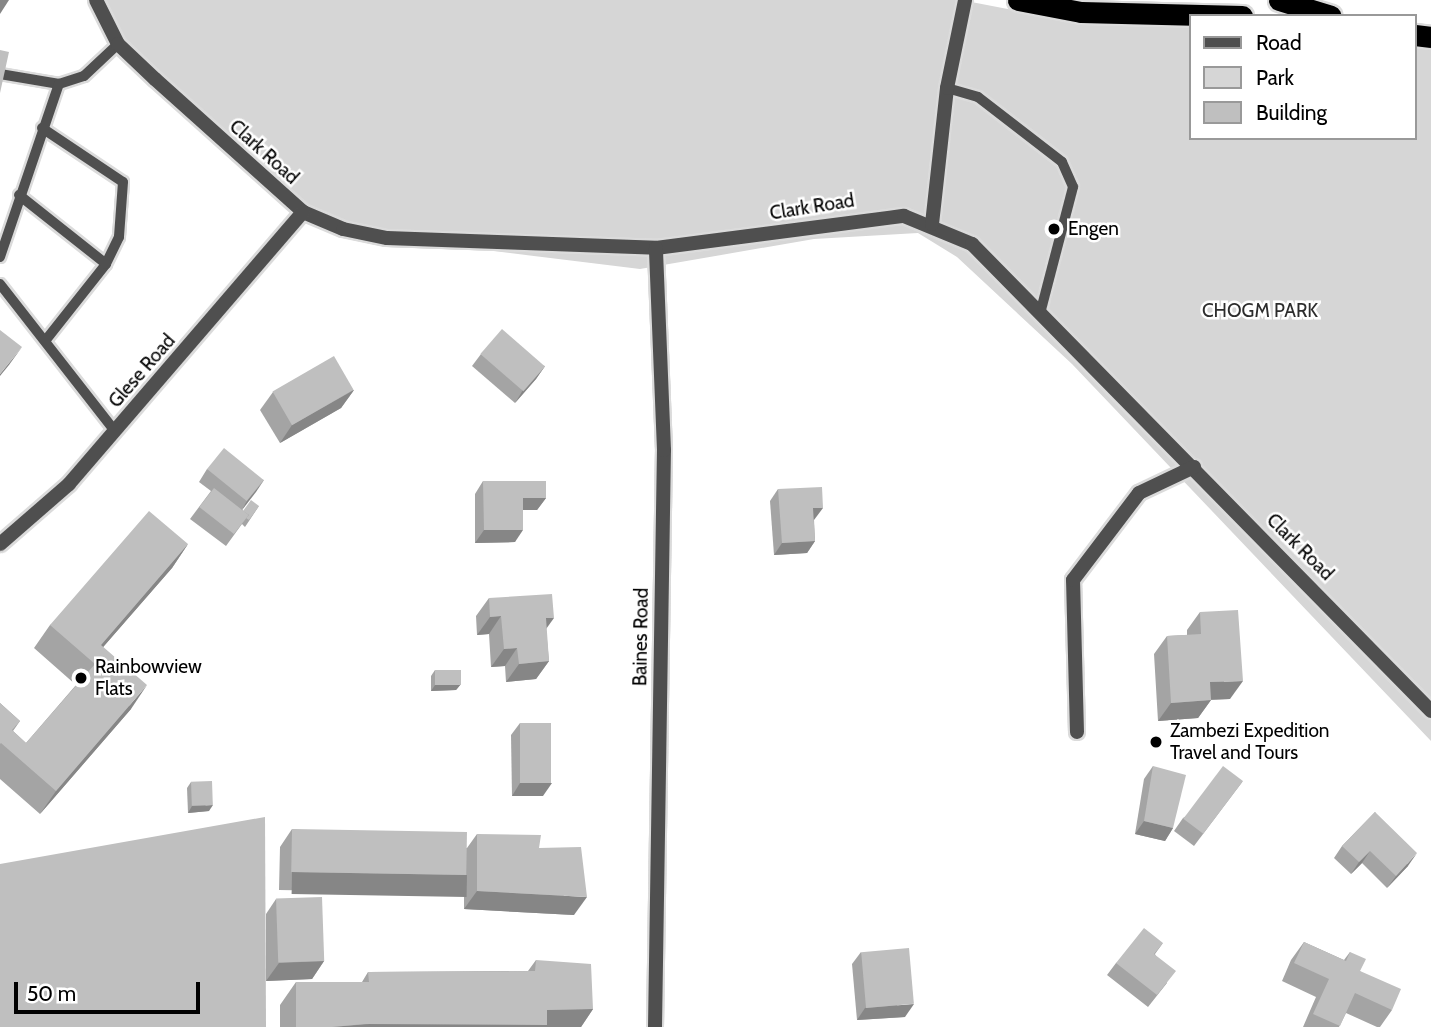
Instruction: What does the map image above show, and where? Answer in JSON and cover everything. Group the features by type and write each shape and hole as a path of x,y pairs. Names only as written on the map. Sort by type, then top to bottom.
{"highway":[{"path":"1018,0 1081,12 1190,15"},
{"path":"1279,0 1324,14"}],"street":[{"name":"Clark Road","path":"96,0 118,44 303,212 387,238 656,248 876,216 932,224 972,244 1041,310 1431,711"},
{"path":"932,224 947,88 965,0"},
{"name":"Glese Road","path":"0,544 69,484 303,212"},
{"name":"Baines Road","path":"655,1027 664,450 656,248"},
{"path":"1077,732 1076,571 1139,493 1194,467"}],"lane":[{"path":"0,74 59,83 84,76 118,44"},
{"path":"0,257 59,83"},
{"path":"947,88 978,97 1062,162 1073,187 1041,310"},
{"path":"42,128 123,182 119,237 106,264 45,341"},
{"path":"19,195 106,264"},
{"path":"1,288 115,431"}],"green space":[{"name":"CHOGM PARK","path":"96,0 961,0 1079,23 1190,22 1190,140 1417,140 1417,39 1431,42 1431,741 1072,364 957,257 918,233 814,239 640,269 387,238 303,212 118,44"}],"building":[{"path":"0,50 9,52 0,93"},
{"path":"502,329 545,366 523,391 480,354"},
{"path":"0,330 22,347 0,374"},
{"path":"334,356 354,390 292,425 273,392"},
{"path":"224,448 264,480 247,501 207,469"},
{"path":"483,481 546,481 546,498 523,498 523,530 484,530"},
{"path":"822,487 823,508 813,508 815,541 782,543 778,489"},
{"path":"214,488 249,515 234,534 199,507"},
{"path":"251,500 259,506 249,520 246,518 249,515 243,511"},
{"name":"Rainbowview Flats","path":"149,511 188,544 101,645 147,685 56,791 0,744 0,703 20,721 12,730 26,743 95,664 50,625"},
{"path":"552,594 554,618 546,618 549,661 519,664 517,648 504,649 501,616 490,617 489,598"},
{"path":"1238,610 1243,681 1210,682 1211,700 1171,703 1167,636 1201,634 1200,612"},
{"path":"435,670 461,670 461,685 435,685"},
{"path":"520,723 551,723 551,783 520,783"},
{"path":"1153,766 1186,775 1173,828 1144,821"},
{"path":"1223,766 1243,781 1203,834 1183,819"},
{"path":"212,781 213,805 192,806 191,782"},
{"path":"1375,812 1417,853 1396,876 1370,851 1359,862 1342,846"},
{"path":"265,817 266,1027 0,1027 0,864"},
{"path":"292,829 467,832 466,875 291,872"},
{"path":"477,834 541,835 539,848 581,847 587,897 477,891"},
{"path":"322,897 324,961 278,963 276,899"},
{"path":"1144,928 1163,943 1154,954 1176,971 1157,995 1116,963"},
{"path":"1304,942 1346,961 1350,952 1366,959 1360,971 1401,989 1392,1010 1355,993 1340,1026 1313,1014 1329,979 1294,963"},
{"path":"909,948 914,1004 866,1008 861,952"},
{"path":"536,960 591,964 593,1009 547,1010 547,1025 365,1024 296,1027 296,982 369,982 368,972 535,971"}],"place":[{"name":"Engen","path":"1054,229"},
{"name":"Rainbowview Flats","path":"81,678"},
{"name":"Zambezi Expedition Travel and Tours","path":"1156,742"}]}
